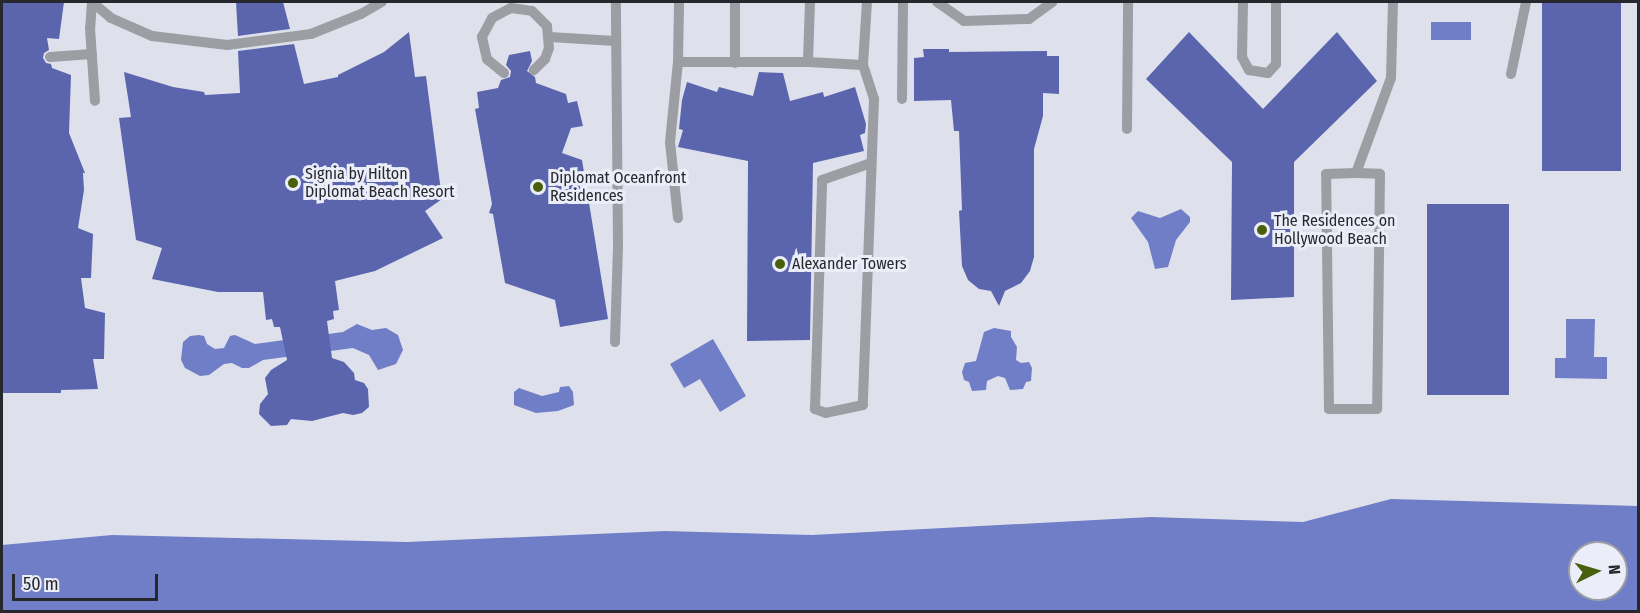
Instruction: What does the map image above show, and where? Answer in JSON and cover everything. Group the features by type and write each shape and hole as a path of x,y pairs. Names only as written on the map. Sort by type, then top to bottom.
{"lane":[{"path":"92,2 111,18 152,36 227,45 311,34 361,14 382,2"},
{"path":"92,2 94,101"},
{"path":"615,342 618,244 616,2"},
{"path":"678,218 670,142 678,62 679,2"},
{"path":"735,2 735,63"},
{"path":"808,62 810,2"},
{"path":"867,2 863,65 874,99 863,405 826,413 815,409 822,180 871,163"},
{"path":"902,99 903,2"},
{"path":"937,2 964,21 1029,19 1052,2"},
{"path":"1127,129 1128,2"},
{"path":"1243,2 1242,57 1249,70 1268,73 1276,63 1276,2"},
{"path":"1356,173 1391,78 1393,2"},
{"path":"1511,74 1527,2"},
{"path":"504,73 487,58 483,48 485,27 492,18 510,8 521,8 540,17 550,37 545,59 534,70"},
{"path":"550,37 615,41"},
{"path":"50,57 92,54"},
{"path":"678,62 808,62 863,65"},
{"path":"1356,173 1380,174 1377,409 1329,409 1326,174 1356,173"}],"water":[{"path":"1431,22 1471,22 1471,40 1431,40"},
{"path":"1181,209 1190,217 1190,222 1176,240 1168,267 1155,269 1148,242 1131,218 1138,211 1160,218"},
{"path":"1566,319 1595,319 1594,357 1607,357 1607,379 1555,378 1555,358 1566,358"},
{"path":"357,324 372,330 386,328 398,335 403,350 396,364 378,370 369,355 353,348 263,360 249,368 242,368 232,363 224,364 209,375 200,376 185,368 181,360 183,342 190,336 204,336 207,344 215,349 224,348 230,336 235,335 255,344 343,332"},
{"path":"994,328 1011,331 1011,337 1017,347 1016,360 1021,363 1029,362 1032,368 1031,381 1026,382 1023,389 1010,390 1005,378 998,376 987,381 986,390 972,391 969,382 964,380 962,372 965,363 976,361 984,332"},
{"path":"713,339 746,396 720,412 700,379 684,388 670,364"},
{"path":"569,386 573,392 574,405 558,411 536,413 514,405 514,392 519,388 542,396 559,392 560,387"},
{"path":"1391,499 1638,506 1638,611 2,611 2,545 112,535 407,542 665,531 812,535 1151,517 1303,522"}],"building":[{"path":"2,2 64,2 59,39 47,38 49,50 44,53 43,58 46,63 51,64 52,68 71,75 69,133 85,173 83,173 84,190 78,228 93,234 91,278 81,278 85,308 105,313 104,359 93,359 98,389 61,390 61,393 2,393"},
{"path":"236,2 283,2 290,29 238,36"},
{"path":"1542,2 1621,2 1621,171 1542,171"},
{"path":"409,32 415,77 426,76 442,199 425,211 443,238 375,271 335,281 339,310 333,311 334,319 327,321 332,358 344,362 354,373 355,380 364,383 368,389 369,407 362,413 353,415 343,413 312,421 291,419 287,425 271,426 259,414 260,404 268,394 265,378 271,370 287,360 280,327 274,327 272,319 266,320 263,292 218,292 152,279 162,248 136,240 119,118 131,117 124,72 173,87 204,92 205,95 240,93 238,51 294,44 304,84 338,77 384,52"},
{"name":"The Residences on Hollywood Beach","path":"1189,32 1263,109 1337,32 1377,81 1294,162 1294,297 1231,300 1232,162 1146,79"},
{"path":"923,49 949,49 949,52 1047,51 1047,56 1059,56 1059,94 1043,93 1043,116 1034,149 1034,257 1030,271 1021,283 1005,291 999,306 991,291 979,289 968,280 962,266 959,131 954,131 951,100 914,101 914,58 924,57"},
{"name":"Diplomat Oceanfront Residences","path":"530,51 532,61 527,71 535,77 536,83 566,94 568,103 577,101 583,126 571,128 562,153 582,160 608,319 560,327 555,300 505,283 493,214 489,213 492,204 475,109 479,108 477,92 498,88 501,80 510,77 511,71 506,65 509,55"},
{"name":"Alexander Towers","path":"759,72 783,73 790,101 823,92 824,97 855,87 866,124 865,133 860,135 864,151 813,163 810,340 747,341 748,161 678,147 683,130 679,129 682,100 687,82 717,92 719,87 753,96"},
{"path":"1427,204 1509,204 1509,395 1427,395"}],"place":[{"name":"Signia by Hilton Diplomat Beach Resort","path":"293,183"},
{"name":"Diplomat Oceanfront Residences","path":"538,187"},
{"name":"The Residences on Hollywood Beach","path":"1262,230"},
{"name":"Alexander Towers","path":"780,264"}]}
